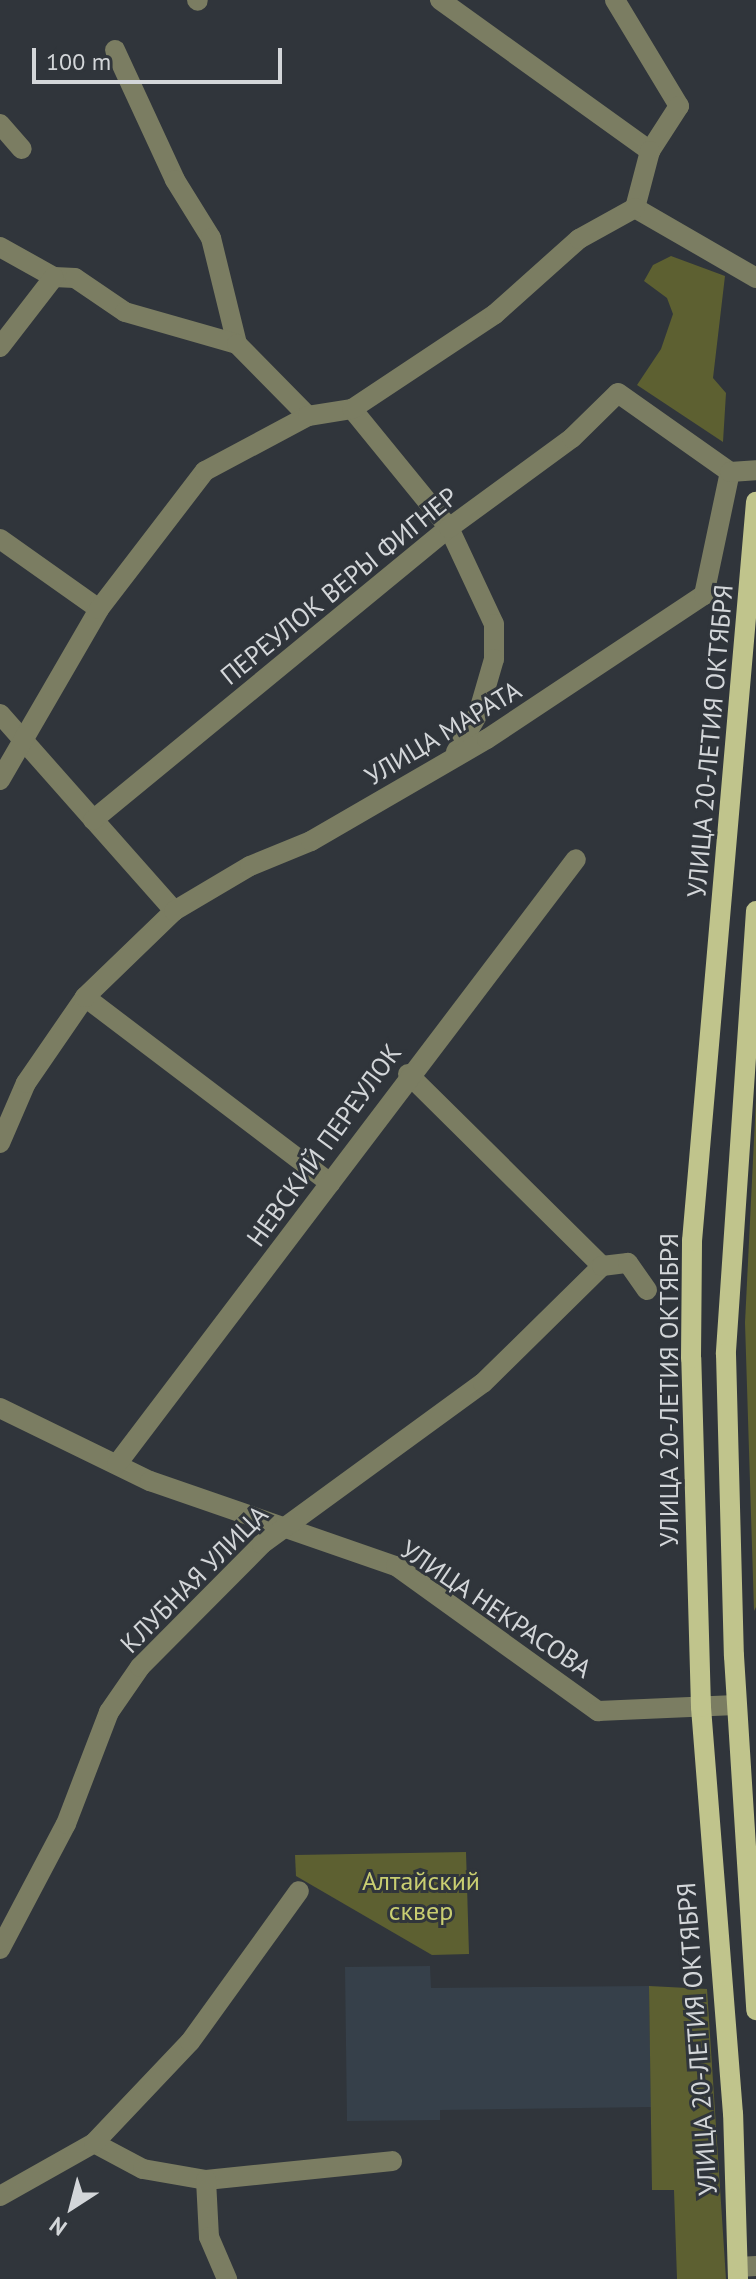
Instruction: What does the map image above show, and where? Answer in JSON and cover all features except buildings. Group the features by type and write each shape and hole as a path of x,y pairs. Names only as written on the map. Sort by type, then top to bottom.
{"main road":[{"name":"УЛИЦА 20-ЛЕТИЯ ОКТЯБРЯ","path":"744,2271 701,1707 692,1241 756,502"},
{"path":"756,911 726,1354 736,1705 756,2010"}],"street":[{"path":"440,0 650,151"},
{"path":"0,780 22,733 99,609 205,471 308,416 352,409 495,314 579,239 635,208 650,151 679,106 615,0"},
{"path":"115,50 175,180 211,238 237,344"},
{"path":"0,124 22,149"},
{"path":"635,208 756,278"},
{"path":"0,247 54,277 75,278 125,312 237,344 308,416"},
{"path":"0,347 54,277"},
{"name":"ПЕРЕУЛОК ВЕРЫ ФИГНЕР","path":"93,820 449,528 572,438 618,393 730,472"},
{"path":"352,409 449,528 494,624 494,659 478,714 456,752"},
{"path":"730,472 756,470"},
{"name":"УЛИЦА МАРАТА","path":"0,1143 26,1083 85,997 174,911 250,866 311,841 456,752 487,739 704,595 730,472"},
{"path":"0,539 99,609"},
{"path":"0,714 22,733 93,820 174,911"},
{"name":"НЕВСКИЙ ПЕРЕУЛОК","path":"117,1464 330,1183 408,1074 576,859"},
{"path":"85,997 330,1183"},
{"path":"408,1074 602,1266 628,1263 647,1290"},
{"name":"КЛУБНАЯ УЛИЦА","path":"0,1949 66,1824 109,1712 140,1667 279,1528 483,1383 602,1266"},
{"name":"УЛИЦА НЕКРАСОВА","path":"0,1408 117,1464 279,1528 396,1566 598,1711 736,1705"},
{"path":"0,2196 94,2143 190,2042 299,1891"},
{"path":"94,2143 143,2169 206,2180 392,2161"},
{"path":"206,2180 209,2237 227,2279"}],"shaded area":[{"path":"430,1966 431,1988 649,1986 651,2107 440,2110 440,2120 347,2121 345,1967"}],"green space":[{"path":"671,256 725,276 713,378 726,393 723,442 637,385 661,349 673,314 667,298 644,281 653,265"},
{"path":"756,1099 756,1607 754,1611 745,1323"},
{"name":"Алтайский сквер","path":"466,1852 469,1954 432,1955 296,1876 295,1855"},
{"path":"649,1986 707,1989 726,2279 677,2279 674,2190 652,2190"}]}
